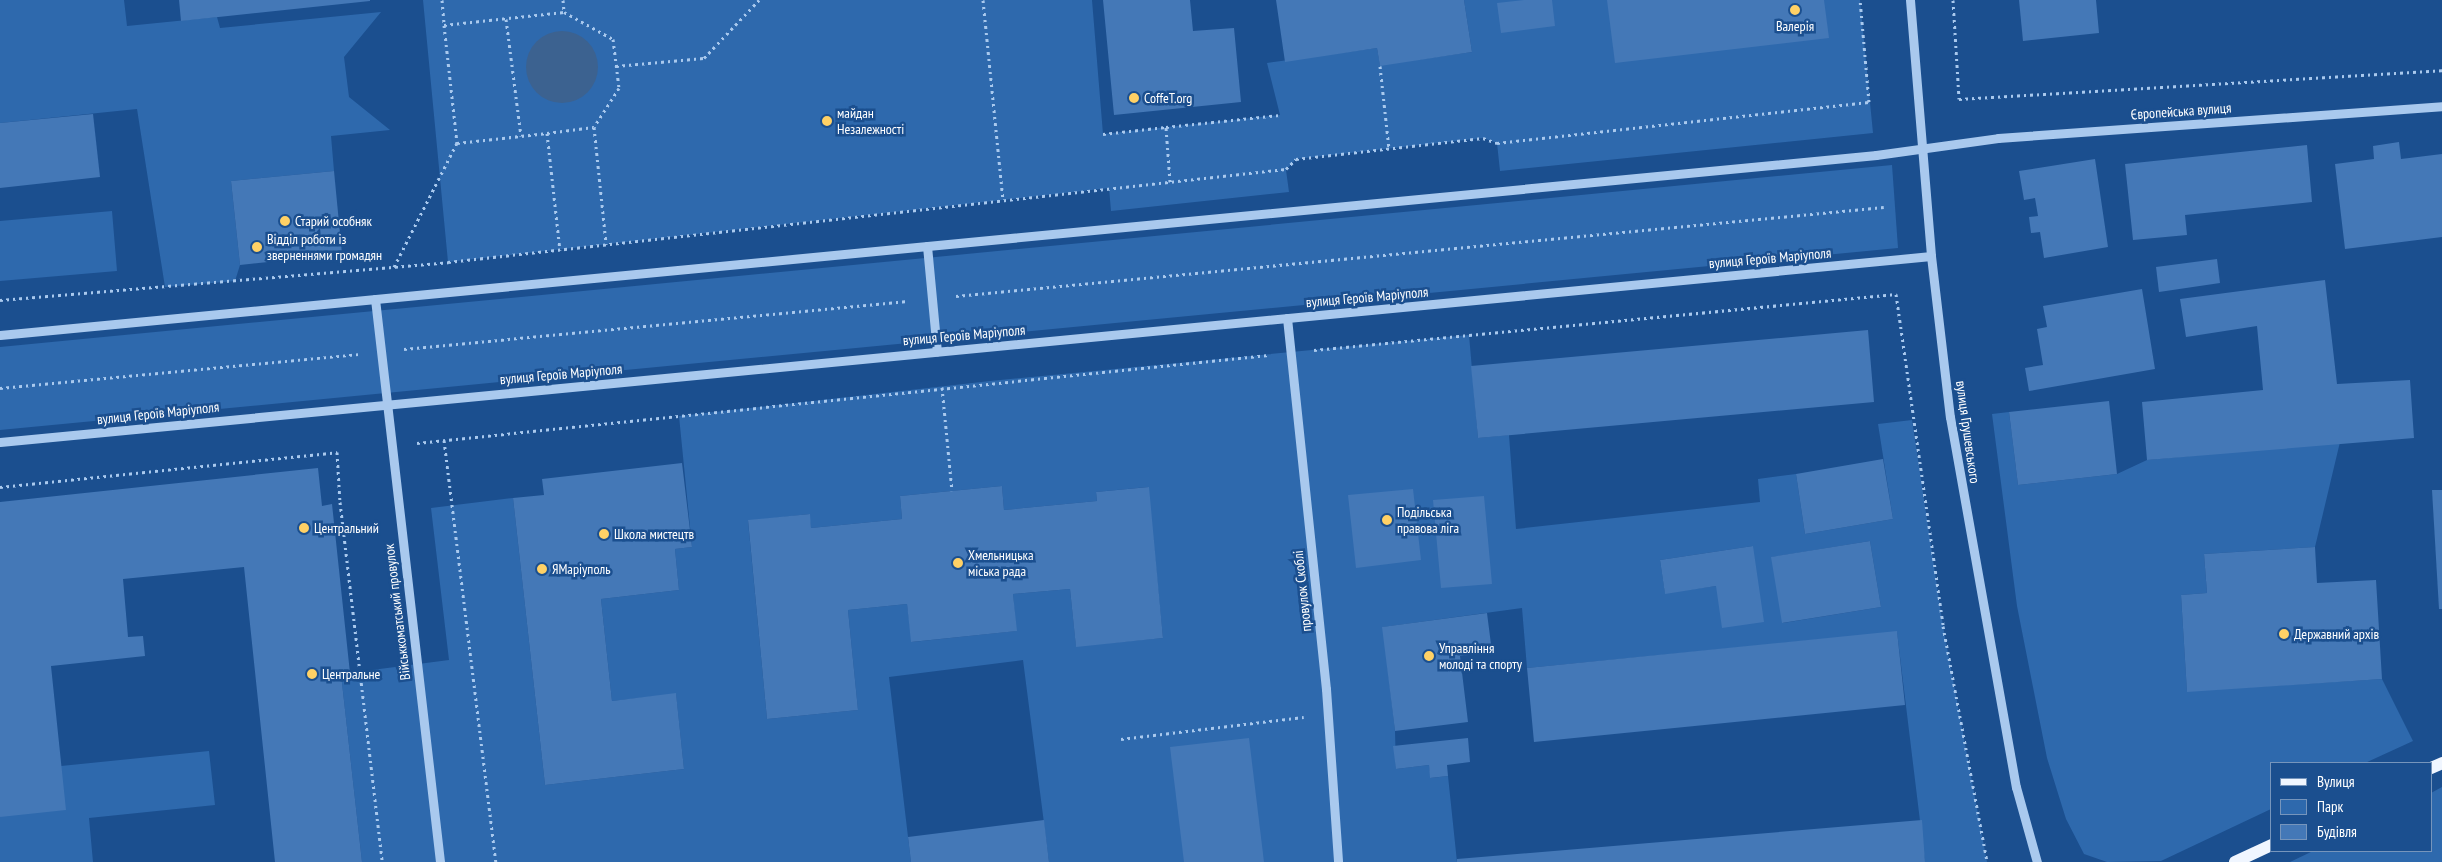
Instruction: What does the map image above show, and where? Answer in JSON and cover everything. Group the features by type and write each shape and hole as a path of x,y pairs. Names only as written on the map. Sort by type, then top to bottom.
{"main road":[{"path":"2236,862 2270,845"}],"street":[{"name":"вулиця Грушевського","path":"1910,0 1931,256 1950,417 1978,586 2016,788 2037,862"},
{"name":"Європейська вулиця","path":"1922,150 1998,138 2442,106"},
{"path":"0,335 1922,150"},
{"path":"927,246 937,352"},
{"name":"вулиця Героїв Маріуполя","path":"0,442 1931,256"},
{"name":"Військкоматський провулок","path":"375,299 440,862"},
{"name":"провулок Скоблі","path":"1287,318 1327,714 1338,862"}],"path":[{"path":"394,267 457,143 442,0"},
{"path":"563,0 564,12"},
{"path":"616,66 704,58 759,0"},
{"path":"983,0 1003,200"},
{"path":"0,300 394,267 560,250 1286,170 1296,159 1483,138 1497,143 1869,102 1860,0"},
{"path":"1953,0 1959,99 2442,70"},
{"path":"444,25 564,12 613,39 619,88 594,127 606,244"},
{"path":"506,19 521,136"},
{"path":"1380,66 1389,149"},
{"path":"1103,134 1281,115"},
{"path":"457,143 594,127"},
{"path":"1166,127 1170,182"},
{"path":"547,133 560,250"},
{"path":"0,388 1884,207"},
{"path":"412,443 942,387 1896,294 1943,626 1987,862"},
{"path":"942,387 952,491"},
{"path":"444,440 496,862"},
{"path":"0,487 337,452 340,502 382,862"},
{"path":"1121,739 1327,714"}],"green space":[{"path":"0,0 124,0 127,26 217,17 220,28 381,12 344,57 349,97 390,130 331,136 334,171 231,181 240,265 235,281 165,287 137,109 0,123"},
{"path":"423,0 1092,0 1103,134 1280,115 1267,63 1377,48 1380,65 1472,52 1464,0 1860,0 1873,133 1500,171 1497,143 1483,138 1296,159 1286,170 1289,192 1111,211 1109,188 448,262"},
{"path":"1892,165 1898,248 0,430 0,347"},
{"path":"112,211 117,271 0,281 0,221"},
{"path":"1469,335 1478,438 1509,435 1516,529 1760,502 1758,479 1796,474 1805,534 1893,519 1878,424 1912,420 1943,626 1987,862 1925,862 1897,632 1527,668 1522,608 1383,627 1395,731 1396,769 1429,765 1431,778 1448,776 1457,862 1049,862 1023,660 889,677 911,862 362,862 341,674 449,660 431,508 513,498 545,785 684,769 676,694 612,701 601,599 679,590 675,549 692,547 679,416 990,381","holes":["1002,486 1004,510 1097,501 1096,492 1148,487 1163,638 1076,646 1070,589 1013,594 1016,631 912,642 907,604 848,610 858,710 767,719 748,521 809,514 811,528 902,519 900,496","1870,541 1881,607 1783,623 1772,557","1753,546 1716,586 1665,593 1660,560"]},
{"path":"2009,412 2018,485 2117,474 2147,460 2340,442 2315,547 2204,554 2207,593 2181,595 2187,691 2382,679 2413,741 2367,762 2270,762 2270,809 2161,861 2107,862 2084,854 2066,819 2047,758 2017,606 1992,414"},
{"path":"209,751 215,805 89,818 93,862 0,862 0,817 61,766"},
{"path":"2442,787 2442,862 2290,862 2311,852 2432,852 2432,792"}],"shaded area":[{"path":"562,31 582,37 592,47 598,67 592,87 582,97 562,103 542,97 532,87 526,67 532,47 542,37"}],"building":[{"path":"179,0 370,0 370,1 181,21"},
{"path":"1103,0 1190,0 1193,31 1234,28 1241,102 1114,115"},
{"path":"1276,0 1464,0 1472,52 1380,66 1377,48 1285,62"},
{"path":"1524,0 1552,0 1555,26 1501,33 1497,3"},
{"path":"1607,0 1824,0 1829,38 1615,63"},
{"path":"2019,0 2096,0 2099,33 2023,41"},
{"path":"93,114 100,177 0,188 0,123"},
{"path":"2399,142 2401,159 2442,154 2442,237 2345,249 2335,164 2374,159 2373,146"},
{"path":"2307,145 2312,202 2185,215 2187,235 2133,240 2125,164"},
{"path":"2095,159 2108,247 2044,258 2040,232 2031,233 2029,217 2038,216 2035,198 2024,200 2019,171"},
{"path":"334,171 342,254 240,265 231,181"},
{"path":"2217,259 2220,283 2159,292 2156,267"},
{"path":"2325,280 2337,384 2410,380 2414,438 2147,460 2142,402 2263,390 2257,326 2186,337 2180,299"},
{"path":"2142,289 2155,369 2029,391 2025,368 2043,365 2037,329 2047,327 2043,306"},
{"path":"1868,330 1874,402 1478,438 1471,366"},
{"path":"2109,401 2117,474 2018,485 2009,412"},
{"path":"1883,459 1893,519 1805,534 1796,474"},
{"path":"682,463 692,547 675,549 679,590 601,599 612,701 676,693 684,769 545,785 513,498 544,495 542,479"},
{"path":"318,468 322,506 332,504 350,673 341,674 362,862 275,862 244,567 123,579 128,637 143,636 145,656 51,666 66,810 0,817 0,502"},
{"path":"1002,486 1004,510 1097,501 1096,492 1149,487 1163,638 1076,647 1070,589 1013,594 1017,631 911,642 907,604 848,610 858,710 767,719 748,520 810,514 811,528 902,519 900,496"},
{"path":"1413,489 1421,560 1356,568 1348,495"},
{"path":"2432,490 2442,490 2442,609 2439,609"},
{"path":"1484,496 1492,584 1441,588 1433,500"},
{"path":"1870,541 1881,607 1782,623 1771,557"},
{"path":"1753,546 1764,622 1722,628 1716,586 1665,594 1660,560"},
{"path":"2315,547 2317,583 2376,580 2382,679 2187,692 2181,595 2207,593 2204,554"},
{"path":"1487,613 1492,652 1460,656 1468,722 1395,731 1382,627"},
{"path":"1897,631 1905,705 1534,742 1527,668"},
{"path":"1249,738 1264,862 1184,862 1170,747"},
{"path":"1468,738 1470,762 1447,765 1448,776 1430,778 1429,765 1396,769 1393,746"},
{"path":"1044,820 1049,862 911,862 908,837"},
{"path":"1922,820 1925,862 1457,862 1457,859"}],"place":[{"name":"Валерія","path":"1795,10"},
{"name":"CoffeT.org","path":"1134,98"},
{"name":"майдан Незалежності","path":"827,121"},
{"name":"Старий особняк","path":"285,221"},
{"name":"Відділ роботи із зверненнями громадян","path":"257,247"},
{"name":"Подільська правова ліга","path":"1387,520"},
{"name":"Центральний","path":"304,528"},
{"name":"Школа мистецтв","path":"604,534"},
{"name":"Хмельницька міська рада","path":"958,563"},
{"name":"ЯМаріуполь","path":"542,569"},
{"name":"Державний архів","path":"2284,634"},
{"name":"Управління молоді та спорту","path":"1429,656"},
{"name":"Центральне","path":"312,674"}]}
